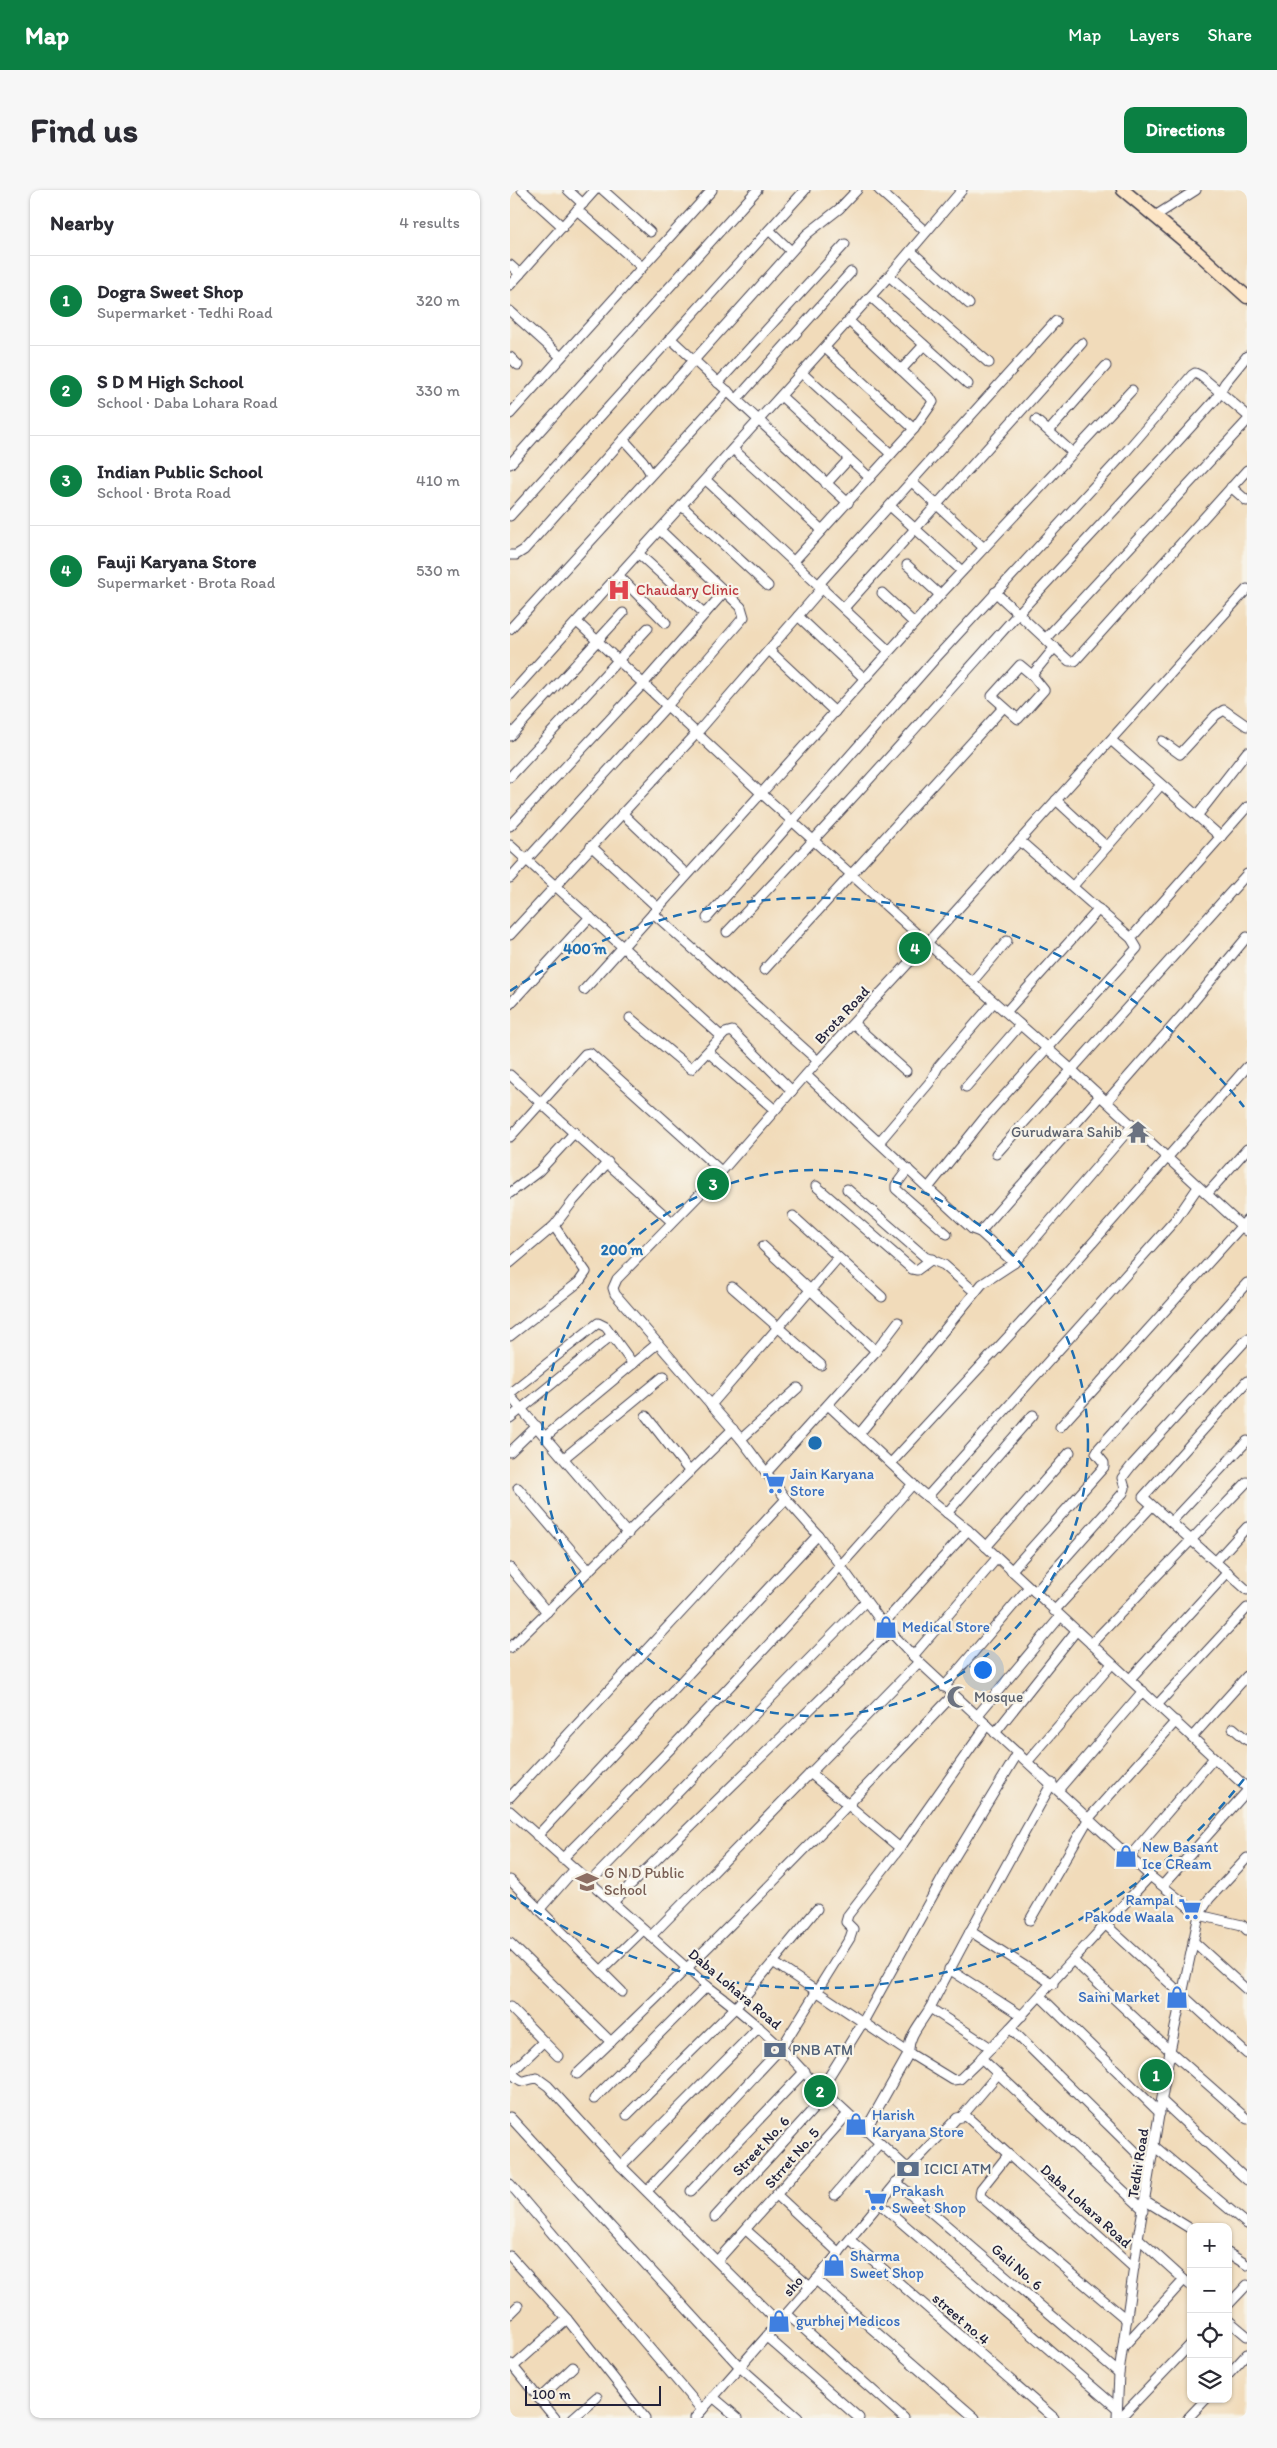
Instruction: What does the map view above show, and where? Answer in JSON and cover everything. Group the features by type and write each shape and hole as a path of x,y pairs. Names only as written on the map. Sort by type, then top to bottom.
{"street":[{"path":"522,190 563,227"},
{"path":"568,190 580,207 642,268"},
{"path":"510,285 594,190"},
{"path":"603,190 650,232"},
{"path":"510,414 712,190"},
{"path":"510,464 757,190"},
{"path":"510,516 805,190"},
{"path":"510,556 524,550 791,251 812,230 839,209 857,190"},
{"path":"879,190 926,232"},
{"path":"510,694 871,297 962,190"},
{"path":"1124,190 1247,297"},
{"path":"1155,216 1196,190"},
{"path":"769,230 791,251"},
{"path":"718,383 845,244"},
{"path":"911,251 969,304"},
{"path":"510,265 520,274"},
{"path":"737,399 851,272"},
{"path":"889,276 989,363"},
{"path":"871,297 968,384"},
{"path":"510,311 561,357"},
{"path":"794,561 848,503 932,407 933,402 849,321"},
{"path":"510,935 770,650 821,586 890,506 1056,321"},
{"path":"670,338 848,503"},
{"path":"844,608 1082,343"},
{"path":"901,370 924,345"},
{"path":"825,348 914,429"},
{"path":"726,932 814,841 1019,614 1137,487 1216,399 1247,356"},
{"path":"510,357 518,365"},
{"path":"1049,431 1106,366"},
{"path":"802,373 891,454"},
{"path":"706,918 995,592 1124,454 1192,374 1198,374 1247,415"},
{"path":"584,990 914,623 1132,390"},
{"path":"510,629 728,391"},
{"path":"781,396 870,478"},
{"path":"1036,420 1073,453"},
{"path":"1046,638 1247,421"},
{"path":"623,440 643,461 651,474"},
{"path":"733,449 822,530"},
{"path":"826,484 849,459"},
{"path":"995,592 1069,661 1075,661 1247,470"},
{"path":"706,480 889,651"},
{"path":"912,482 984,548"},
{"path":"1231,487 1247,501"},
{"path":"682,506 768,586"},
{"path":"890,506 962,571"},
{"path":"510,878 667,706 744,617 741,606 660,530"},
{"path":"639,554 705,614"},
{"path":"907,565 940,595"},
{"path":"619,576 666,623"},
{"name":"Brota Road","path":"1199,1915 1150,1876 1056,1786 953,1695 916,1659 884,1624 818,1536 786,1499 733,1429 615,1294 613,1288 617,1279 721,1171 818,1061 854,1024 1247,589"},
{"path":"510,826 643,684 725,592"},
{"path":"882,594 914,623"},
{"path":"510,736 623,613"},
{"path":"798,616 865,679"},
{"path":"577,622 596,642 792,822 1104,1098 1198,1187 1245,1225 1060,1427"},
{"path":"510,777 648,628"},
{"path":"1032,675 1056,647"},
{"path":"770,650 835,712"},
{"path":"1022,666 1044,690 1018,720 1003,708 993,698 993,694 1017,667 1022,666"},
{"path":"764,970 1003,708"},
{"path":"1162,741 1180,754 1216,714 1224,710 1247,726"},
{"path":"1111,740 1220,837"},
{"path":"1197,816 1247,752"},
{"path":"1072,886 1161,785"},
{"path":"1056,800 1107,847"},
{"path":"1131,938 1247,807"},
{"path":"622,813 687,875"},
{"path":"928,1188 985,1117 1137,948 1131,938 1020,841"},
{"path":"510,845 721,1036"},
{"path":"591,846 656,911 818,1061"},
{"path":"996,1154 1247,874"},
{"path":"1006,1012 1099,909"},
{"path":"510,1004 590,917"},
{"path":"980,1232 1185,1012 1247,937"},
{"path":"972,982 1006,941"},
{"path":"880,1141 930,1082 938,1066 994,1002"},
{"path":"630,1018 688,1068 695,1067 721,1036 728,1031 735,1033 792,1091"},
{"path":"854,1024 906,1071"},
{"path":"966,1087 1020,1025"},
{"path":"708,1052 775,1110"},
{"path":"510,1137 585,1054 590,1053 721,1171"},
{"path":"891,1463 1044,1298 1247,1068"},
{"path":"510,1075 576,1132 672,1222"},
{"path":"806,1075 880,1141 972,1229 980,1232 1014,1263"},
{"path":"860,1433 982,1284 1014,1263 1132,1126"},
{"path":"510,1193 539,1171 576,1132"},
{"path":"1207,1194 1247,1149"},
{"path":"510,1262 554,1226 608,1162"},
{"path":"908,1169 896,1185 896,1189 948,1234"},
{"path":"816,1186 912,1269 917,1270 932,1260"},
{"path":"928,1497 1176,1219 1198,1187"},
{"path":"847,1189 925,1256 944,1265 975,1292"},
{"path":"793,1216 882,1297"},
{"path":"510,1336 579,1282 586,1272 554,1226"},
{"path":"763,1246 876,1351"},
{"path":"711,1404 838,1258"},
{"path":"1011,1571 1104,1467 1104,1463 1096,1453 1099,1448 1247,1283"},
{"path":"732,1286 821,1365"},
{"path":"628,1534 510,1394 598,1322 606,1327 633,1364"},
{"path":"766,1473 876,1351 898,1322"},
{"path":"510,1418 612,1336"},
{"path":"944,1686 1123,1493 1125,1488 1122,1478 1132,1465 1247,1339"},
{"path":"546,1436 658,1343"},
{"path":"564,1458 664,1376"},
{"path":"1246,1586 1144,1499 1144,1495 1247,1381"},
{"path":"741,1439 798,1388"},
{"path":"828,1405 1158,1704 1247,1790 1163,1885"},
{"path":"948,1513 1033,1415"},
{"path":"646,1416 690,1472"},
{"path":"510,1452 537,1426"},
{"path":"510,1648 733,1429"},
{"path":"1171,1522 1247,1441"},
{"path":"986,1547 1070,1452"},
{"path":"1091,1644 1247,1482"},
{"path":"562,1859 637,1785 841,1566 913,1484"},
{"path":"518,1488 589,1571"},
{"path":"510,1796 786,1499"},
{"path":"977,1716 1057,1614 1152,1506"},
{"path":"1216,1561 1247,1527"},
{"path":"884,1624 968,1530"},
{"path":"537,1836 818,1536"},
{"path":"651,1936 810,1773 916,1659 997,1558"},
{"path":"510,1568 547,1612"},
{"path":"1130,1679 1228,1572"},
{"path":"589,1883 866,1601"},
{"path":"1158,1704 1247,1608"},
{"path":"613,1902 890,1631"},
{"path":"995,1733 1076,1631"},
{"path":"1028,1761 1112,1664"},
{"path":"1192,1737 1247,1676"},
{"path":"865,2131 909,2053 909,2042 930,2008 970,1930 1056,1786 1143,1691"},
{"path":"577,2074 687,1968 848,1806 953,1695"},
{"path":"1030,1920 1089,1818 1176,1721"},
{"path":"647,2191 782,2047 853,1932 846,1922 848,1915 900,1848 987,1725"},
{"path":"1233,1728 1247,1740"},
{"name":"Street No. 6","path":"715,2217 824,2093 948,1868 1018,1753"},
{"path":"1130,1856 1214,1758"},
{"path":"810,1773 900,1848"},
{"name":"Daba Lohara Road","path":"510,1812 707,1986 736,2007 782,2047 824,2093 908,2169"},
{"path":"1245,1925 1199,1915 1210,1899 1247,1858"},
{"path":"538,1910 574,1870"},
{"path":"773,1962 909,2053 953,2080 960,2079 1041,1997 1150,1876"},
{"path":"510,1880 622,1992"},
{"path":"627,2115 736,2007 818,1909"},
{"name":"Tedhi Road","path":"1118,2418 1119,2373 1138,2238 1170,2052 1199,1915"},
{"path":"1106,1925 1247,2054"},
{"path":"602,1972 643,1930"},
{"path":"970,1930 1053,1984"},
{"path":"1193,1941 1247,1990"},
{"path":"510,1943 610,2042"},
{"path":"1074,1961 1170,2052 1247,2119"},
{"path":"949,1969 1022,2016"},
{"path":"594,2099 707,1986"},
{"path":"1041,1997 1160,2113"},
{"path":"510,2007 558,2056"},
{"path":"930,2008 991,2048"},
{"path":"621,2166 759,2027"},
{"path":"1010,2028 1151,2167"},
{"path":"543,2042 511,2072 525,2083 534,2078 542,2081 621,2166 779,2323"},
{"path":"983,2057 981,2058 998,2074 1145,2205 1187,2227"},
{"path":"691,2191 805,2071"},
{"path":"908,2169 957,2118 963,2115 998,2074"},
{"path":"1162,2101 1247,2180"},
{"name":"Strret No. 5","path":"717,2261 778,2196 847,2115"},
{"name":"Daba Lohara Road","path":"963,2115 1134,2268"},
{"path":"510,2117 740,2368 798,2418"},
{"path":"835,2195 879,2144"},
{"path":"1154,2146 1247,2224"},
{"path":"1008,2156 981,2189 980,2196 1127,2320"},
{"name":"sho","path":"695,2418 813,2284 908,2169"},
{"name":"Gali No. 6","path":"896,2182 1119,2373"},
{"path":"510,2184 702,2410"},
{"path":"778,2196 839,2253"},
{"path":"879,2203 1117,2408"},
{"path":"746,2230 975,2418"},
{"path":"1123,2347 1187,2283 1138,2238"},
{"name":"street no.4","path":"850,2240 1054,2418"},
{"path":"510,2256 566,2319 645,2418"},
{"path":"1232,2256 1247,2265"},
{"path":"1232,2301 1247,2285"},
{"path":"510,2314 518,2306"},
{"path":"787,2314 904,2418"},
{"path":"554,2418 511,2365 566,2319"},
{"path":"1232,2323 1247,2336"},
{"path":"767,2337 859,2418"},
{"path":"1118,2418 1187,2348"},
{"path":"1232,2371 1247,2354"},
{"path":"539,2399 573,2367"},
{"path":"573,2418 597,2397"},
{"path":"713,2397 738,2418"},
{"path":"1188,2418 1202,2403"}],"place":[{"name":"Chaudary Clinic","path":"619,590"},
{"name":"Fauji Karyana Store","path":"915,948"},
{"name":"Gurudwara Sahib","path":"1138,1132"},
{"name":"Indian Public School","path":"713,1184"},
{"name":"Jain Karyana Store","path":"774,1483"},
{"name":"Medical Store","path":"886,1627"},
{"name":"Mosque","path":"958,1697"},
{"name":"New Basant Ice CReam","path":"1126,1856"},
{"name":"G N D Public School","path":"587,1882"},
{"name":"Rampal Pakode Waala","path":"1190,1909"},
{"name":"Saini Market","path":"1177,1997"},
{"name":"PNB ATM","path":"775,2050"},
{"name":"Dogra Sweet Shop","path":"1156,2075"},
{"name":"S D M High School","path":"820,2091"},
{"name":"Harish Karyana Store","path":"856,2124"},
{"name":"ICICI ATM","path":"908,2169"},
{"name":"Prakash Sweet Shop","path":"876,2200"},
{"name":"Sharma Sweet Shop","path":"834,2265"},
{"name":"gurbhej Medicos","path":"779,2321"}]}
